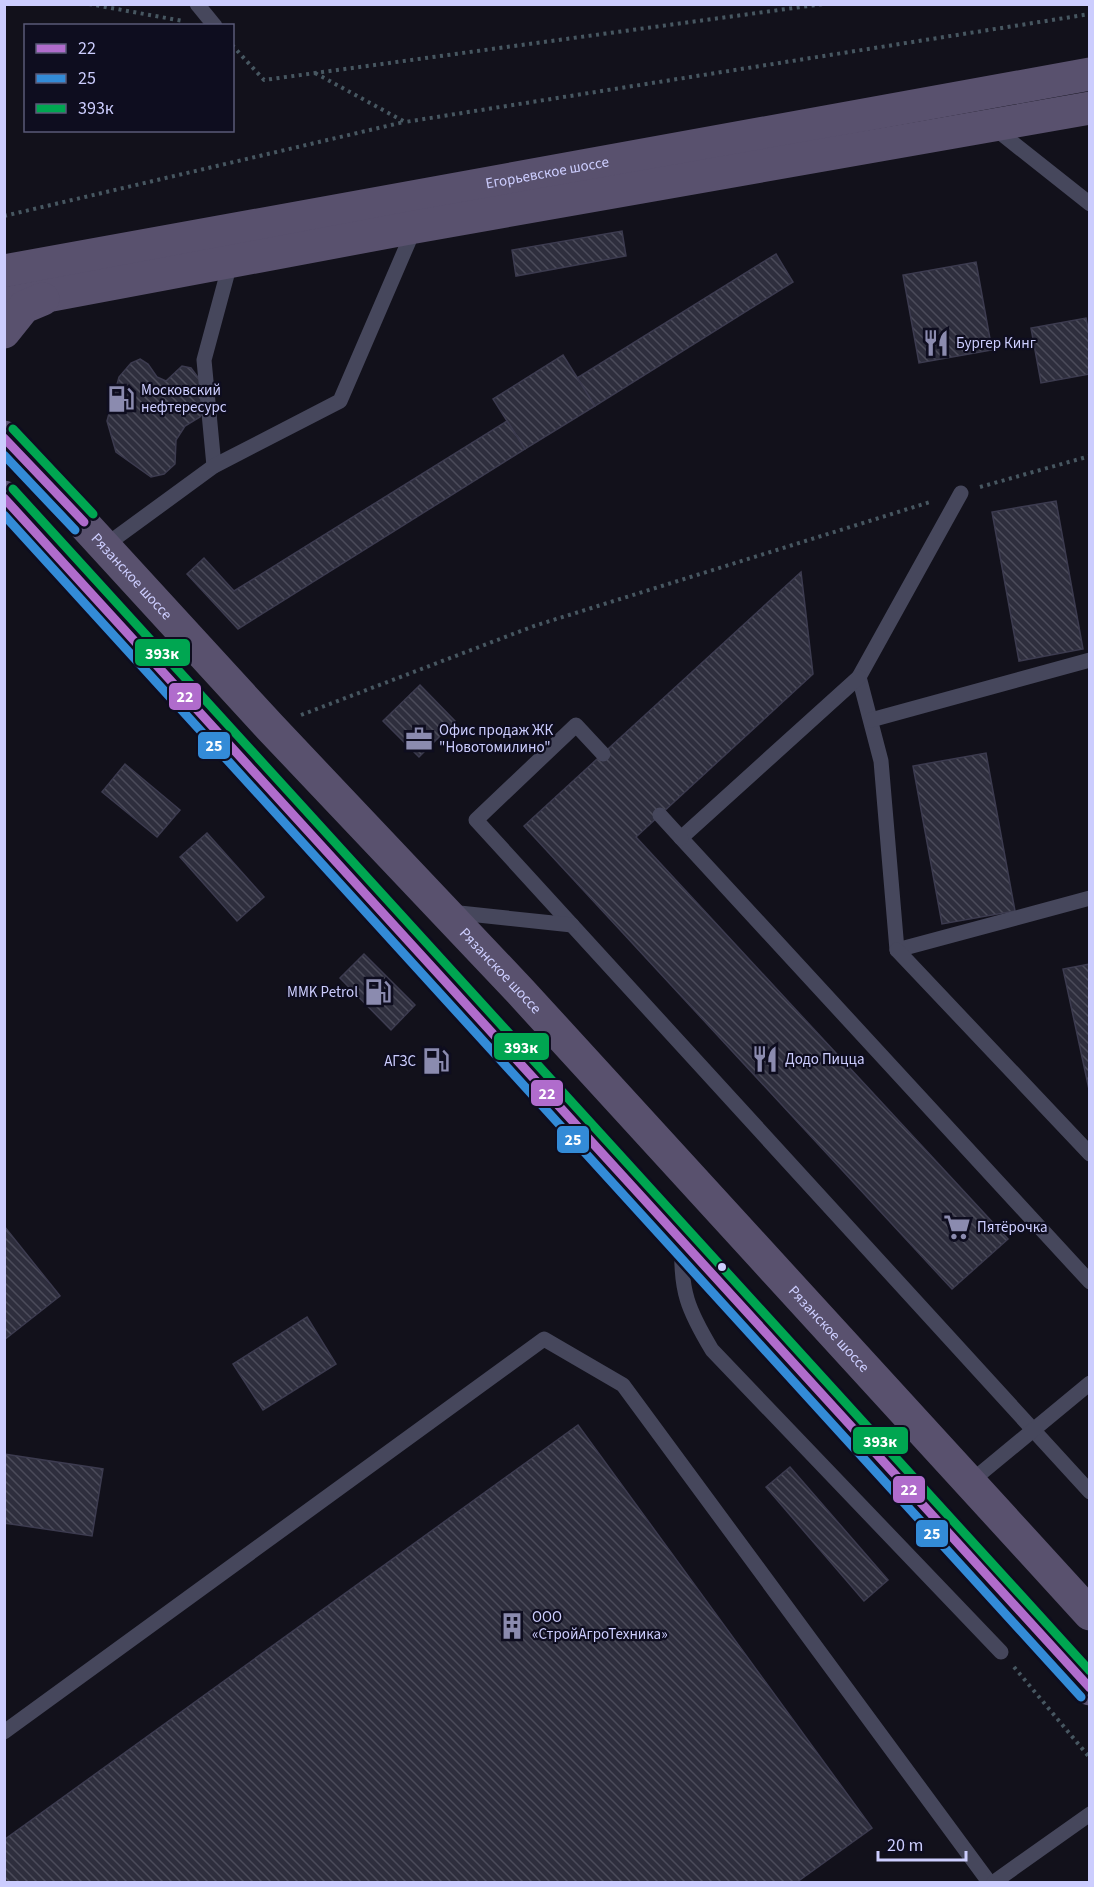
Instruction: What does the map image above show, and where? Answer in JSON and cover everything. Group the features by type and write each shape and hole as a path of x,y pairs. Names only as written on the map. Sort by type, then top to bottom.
{"main road":[{"name":"Егорьевское шоссе","path":"4,271 1089,74"},
{"path":"4,303 47,297 231,260 1089,108"},
{"path":"4,332 24,308 47,297"},
{"name":"Рязанское шоссе","path":"4,437 106,545 270,727 444,911 1089,1614"},
{"path":"4,496 1089,1689"}],"lane":[{"path":"197,4 213,24"},
{"path":"991,126 1089,204"},
{"path":"106,545 214,466 340,401 415,227"},
{"path":"214,466 204,360 231,260"},
{"path":"681,838 859,677 961,493"},
{"path":"871,720 1089,660"},
{"path":"859,677 881,761 897,950 1089,1154"},
{"path":"603,754 576,725 476,820 1089,1492"},
{"path":"660,815 1089,1282"},
{"path":"897,950 1089,898"},
{"path":"444,911 572,925"},
{"path":"682,1242 681,1276 690,1314 712,1350 1001,1652"},
{"path":"4,1732 544,1339 623,1385 989,1882"},
{"path":"969,1483 1089,1383"},
{"path":"994,1882 1089,1814"}],"path":[{"path":"89,4 194,23"},
{"path":"234,47 264,80 824,4"},
{"path":"4,216 405,122 1089,14"},
{"path":"315,73 405,122"},
{"path":"270,727 534,626 961,493 1089,456"}],"building":[{"path":"622,231 626,256 516,276 512,250"},
{"path":"776,254 793,282 595,406 577,378"},
{"path":"976,262 992,350 919,363 903,275"},
{"path":"1086,318 1090,339 1090,374 1041,383 1031,328"},
{"path":"563,355 595,406 525,449 493,399"},
{"path":"140,359 148,364 157,377 166,381 182,366 191,368 200,380 206,407 200,417 185,426 176,440 175,464 164,474 151,477 116,452 107,421 119,377 131,363"},
{"path":"507,421 525,449 238,629 187,574 204,558 234,591"},
{"path":"1056,501 1083,649 1019,661 992,512"},
{"path":"801,572 813,674 636,837 1008,1239 952,1289 524,826"},
{"name":"Офис продаж ЖК \"Новотомилино\"","path":"420,685 455,721 419,757 383,721"},
{"path":"986,753 1015,911 942,924 913,766"},
{"path":"125,764 180,810 157,837 102,792"},
{"path":"207,833 264,897 237,921 180,857"},
{"path":"364,954 415,1005 391,1030 340,978"},
{"path":"1090,964 1090,1094 1063,969"},
{"path":"4,1226 60,1296 4,1340"},
{"path":"307,1317 336,1364 263,1410 233,1364"},
{"name":"ООО «СтройАгроТехника»","path":"578,1425 872,1828 797,1882 4,1882 4,1840"},
{"path":"4,1454 103,1469 92,1536 4,1523"},
{"path":"790,1467 888,1580 864,1601 766,1487"}],"transit line":[{"name":"393к","path":"13,429 93,514"},
{"name":"22","path":"4,438 84,522"},
{"name":"25","path":"4,455 75,530"},
{"name":"393к","path":"13,489 1090,1671"},
{"name":"22","path":"4,498 1090,1688"},
{"name":"25","path":"4,515 1081,1697"}],"place":[{"name":"Бургер Кинг","path":"936,343"},
{"name":"Московский нефтересурс","path":"121,399"},
{"name":"Офис продаж ЖК \"Новотомилино\"","path":"419,739"},
{"name":"MMK Petrol","path":"378,992"},
{"name":"Додо Пицца","path":"765,1059"},
{"name":"АГЗС","path":"436,1061"},
{"name":"Пятёрочка","path":"957,1227"},
{"name":"ООО «СтройАгроТехника»","path":"512,1626"}]}
